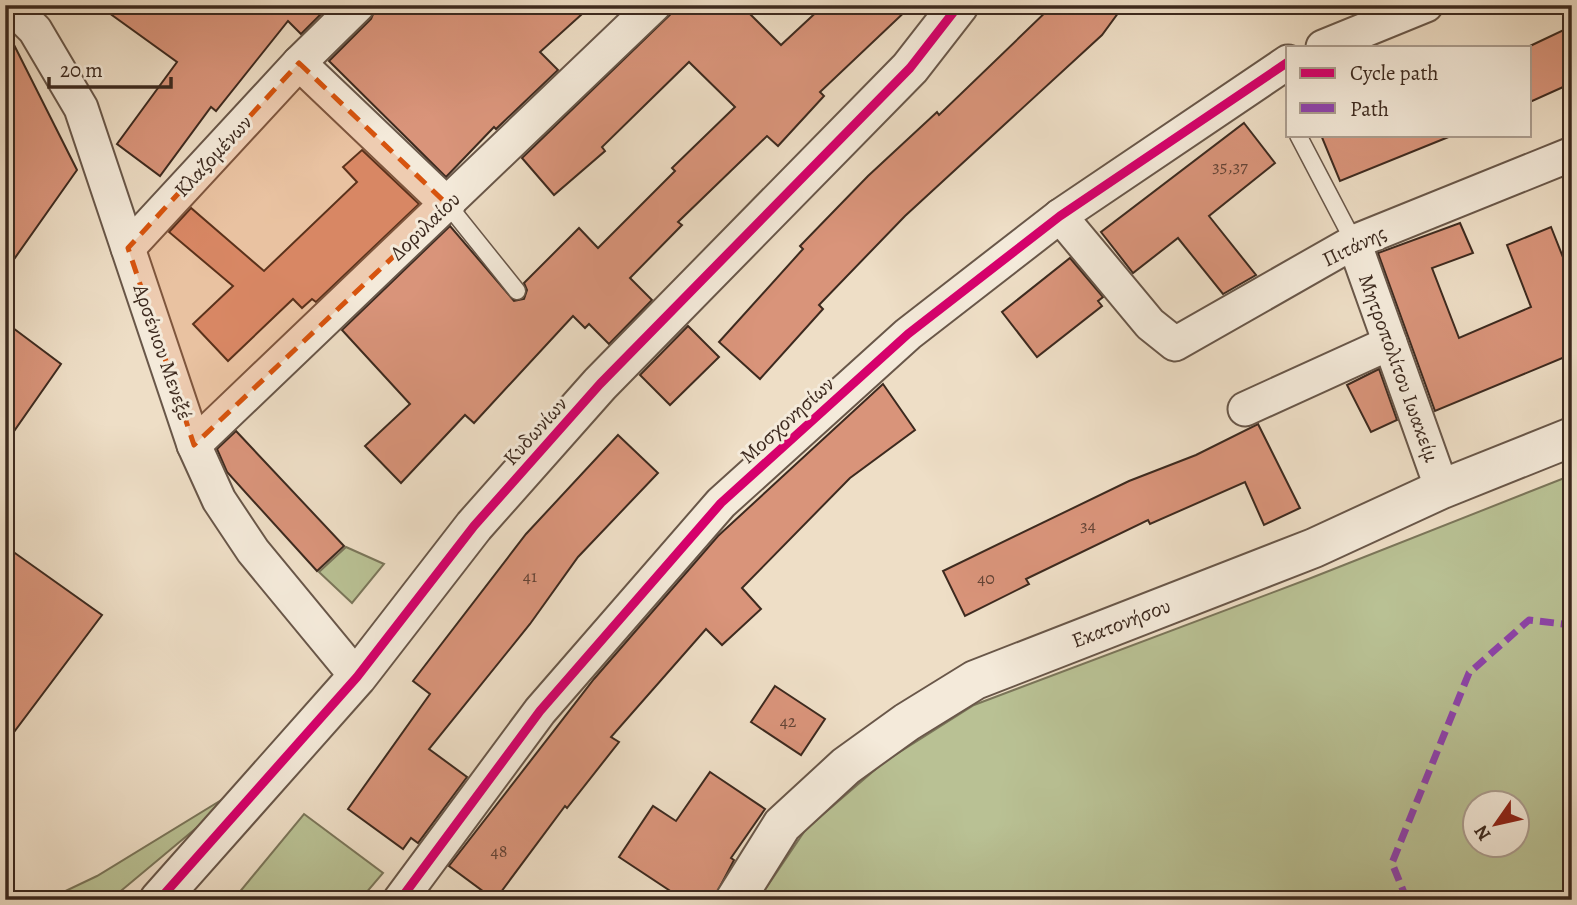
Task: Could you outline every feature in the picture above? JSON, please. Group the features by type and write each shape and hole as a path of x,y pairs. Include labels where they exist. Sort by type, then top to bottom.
{"street":[{"name":"Αρσένιου Μενεξέ","path":"10,5 35,30 81,108 194,445 219,500 253,551 357,677"},
{"name":"Κλαζομένων","path":"128,248 299,63 358,5"},
{"name":"Δορυλαίου","path":"194,445 448,205 654,5"},
{"name":"Κυδωνίων","path":"159,900 357,677 592,375 910,68 959,5"},
{"path":"1325,46 1426,5"},
{"path":"299,63 448,205"},
{"name":"Μοσχονησίων","path":"400,900 540,711 694,530 908,334 1060,216 1286,63"},
{"name":"Πιτάνης","path":"1060,216 1150,324 1175,344 1354,242 1572,154"},
{"name":"Μητροπολίτου Ιωακείμ","path":"1354,242 1443,488"},
{"path":"1245,409 1390,342"},
{"name":"Εκατονήσου","path":"735,900 782,825 809,799 846,766 907,722 975,680 1314,548 1443,488 1572,438"}],"lane":[{"name":"Μητροπολίτου Ιωακείμ","path":"1299,136 1354,242"},
{"path":"448,205 517,291"}],"highlighted area":[{"path":"299,63 448,205 194,445 128,248"}],"green space":[{"path":"1572,475 1572,900 758,900 806,829 884,762 974,705 1311,578"},
{"path":"346,547 384,564 352,603 319,572"},
{"path":"228,796 231,799 110,900 59,900 57,895 97,876"},
{"path":"304,814 383,873 360,900 233,900"}],"building":[{"path":"98,5 330,5 301,34 288,21 216,111 211,107 160,176 117,144 177,62"},
{"path":"377,5 592,5 540,52 558,70 496,129 494,127 446,177 329,61 371,19"},
{"path":"680,5 741,5 781,45 824,5 912,5 820,92 824,96 778,146 767,136 678,222 682,225 630,278 652,300 609,344 589,324 585,328 573,316 474,423 465,415 401,483 365,446 410,404 342,330 450,226 514,301 524,299 527,290 524,283 579,228 598,248 675,171 672,168 735,107 689,62 602,147 605,151 554,195 522,158"},
{"path":"1053,5 1124,5 1102,35 905,216 819,305 823,309 760,379 719,342 803,249 800,246 868,176 937,112 939,115"},
{"path":"1572,26 1572,83 1532,101 1530,46"},
{"path":"5,27 77,170 5,272"},
{"path":"1244,123 1275,163 1209,216 1256,275 1223,294 1178,238 1133,273 1101,232"},
{"path":"1321,136 1451,136 1340,181"},
{"path":"362,150 419,204 316,302 312,299 302,308 293,299 228,361 193,324 233,286 169,232 191,208 264,271 357,182 343,167"},
{"path":"1460,223 1473,253 1432,268 1459,338 1531,307 1507,245 1551,227 1572,280 1572,354 1435,411 1378,253"},
{"path":"1070,258 1103,297 1098,301 1102,306 1037,357 1002,312"},
{"path":"5,322 61,364 5,444"},
{"path":"688,326 719,357 670,405 640,375"},
{"path":"1379,369 1397,420 1371,432 1347,385"},
{"path":"883,384 915,430 850,478 742,588 761,609 722,645 706,629 611,737 619,742 567,808 565,806 495,900 449,866 594,679 718,536"},
{"path":"1258,424 1300,508 1264,525 1245,482 1150,524 1148,520 1026,579 1029,584 965,616 943,571 1129,481 1196,455"},
{"path":"236,431 344,546 317,571 227,472 217,449"},
{"path":"618,435 658,473 578,557 530,624 429,749 467,777 418,843 411,838 403,849 348,809 430,694 413,681 526,534"},
{"path":"5,546 102,615 5,744"},
{"path":"775,686 825,719 801,755 751,722"},
{"path":"710,772 765,809 731,858 734,860 713,900 684,900 619,857 653,806 676,821"}],"marked path":[{"path":"1407,900 1392,863 1469,673 1529,620 1572,625"}],"cycle path":[{"path":"159,900 357,677 474,526 600,384 910,68 959,5"},
{"path":"400,900 540,711 721,503 908,334 1060,216 1286,63"}]}
